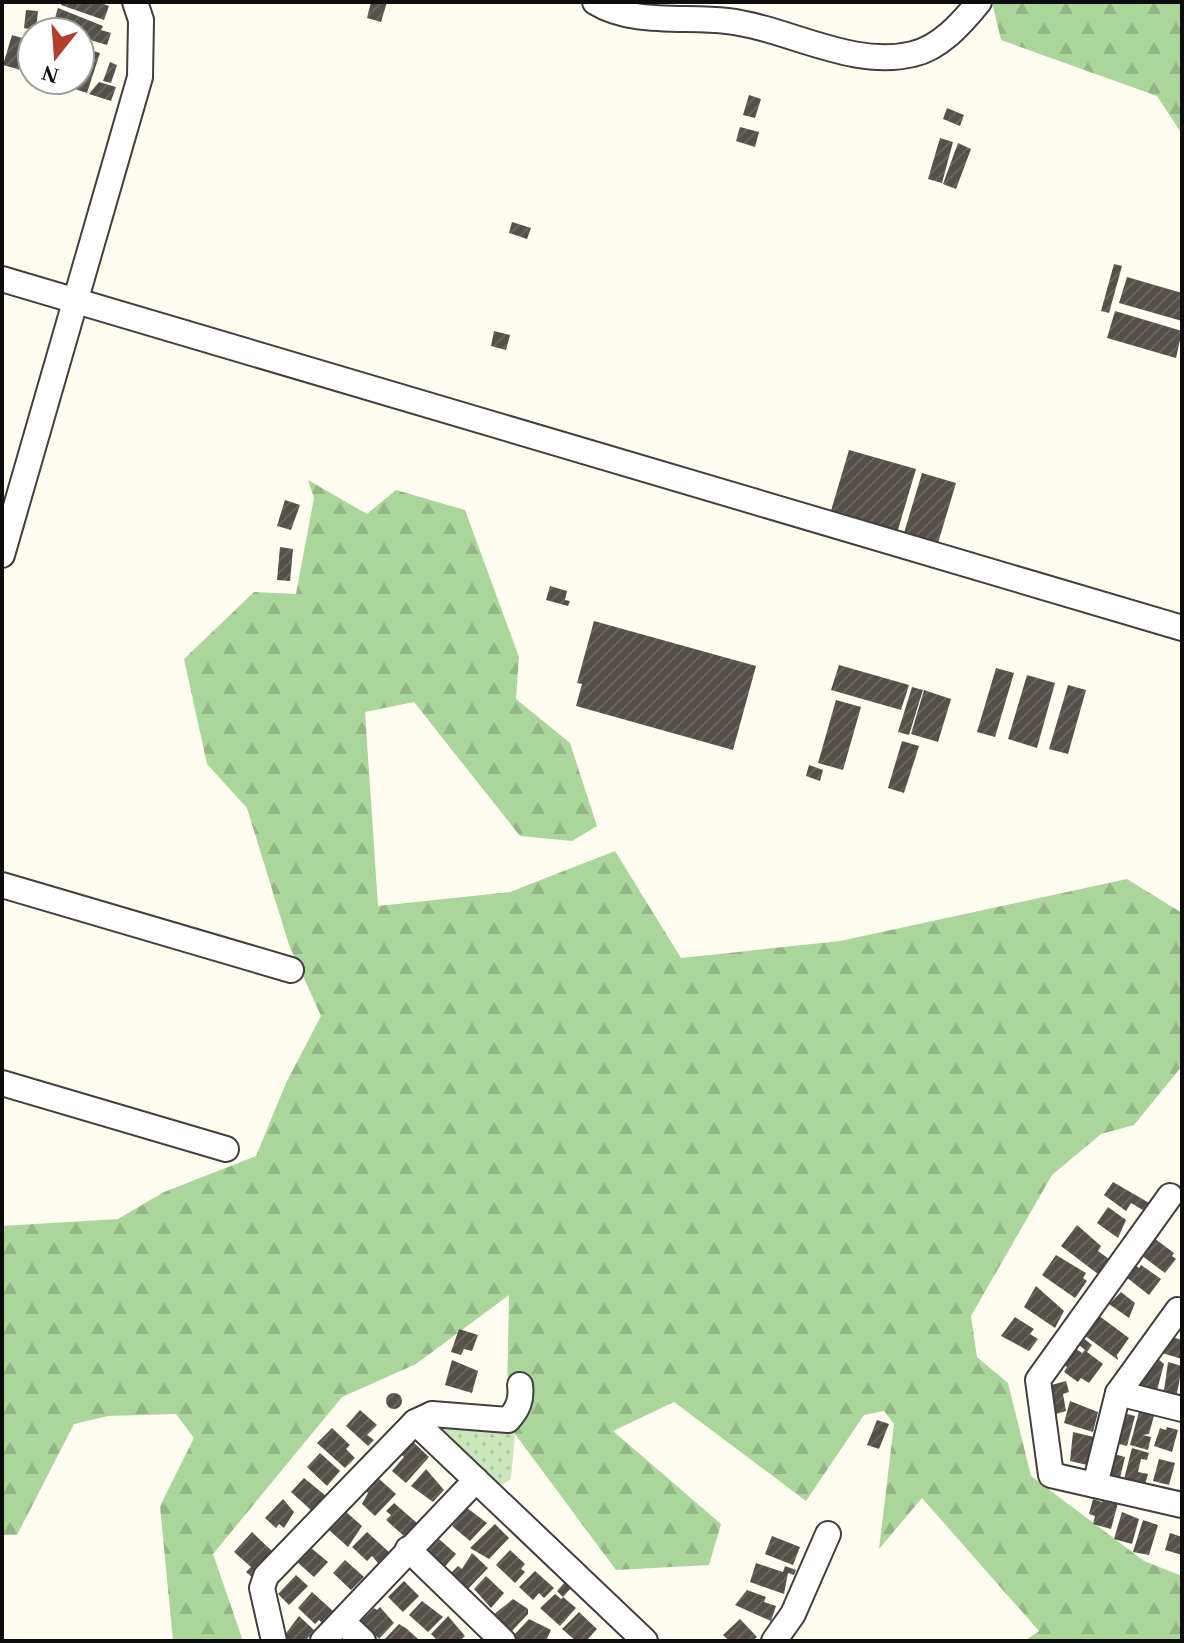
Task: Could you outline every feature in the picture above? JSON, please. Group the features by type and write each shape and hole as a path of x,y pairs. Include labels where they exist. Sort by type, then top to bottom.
{"street":[{"path":"2,555 140,77 141,20 135,2"},
{"path":"595,2 634,15 761,26 875,59 915,54 943,40 979,2"},
{"path":"2,279 1182,628"},
{"path":"2,885 291,970"},
{"path":"2,1083 226,1149"},
{"path":"1170,1196 1038,1380 1051,1475 1182,1505"},
{"path":"1095,1485 1118,1393 1178,1310 1182,1311"},
{"path":"274,1641 262,1588 266,1576 415,1422 432,1414 508,1420 517,1411 520,1385"},
{"path":"1118,1393 1182,1409"},
{"path":"415,1422 645,1641"},
{"path":"323,1641 476,1480"},
{"path":"774,1641 793,1614 828,1534"},
{"path":"408,1549 503,1641"},
{"path":"343,1622 363,1641"}],"green space":[{"path":"992,2 1182,2 1182,134 1157,96 1001,40"},
{"path":"308,480 367,514 396,490 465,510 519,657 516,699 570,743 597,826 572,841 520,836 414,702 365,712 378,906 510,892 615,851 681,958 840,941 1127,879 1182,913 1182,1066 1134,1125 1101,1134 1052,1175 971,1316 977,1357 1008,1383 1031,1476 1144,1561 1182,1576 1182,1641 1024,1641 1039,1631 922,1498 879,1549 894,1424 884,1411 864,1415 806,1501 674,1402 613,1431 721,1524 709,1565 616,1570 515,1434 507,1398 509,1295 416,1364 342,1397 213,1554 243,1641 173,1641 160,1506 194,1438 176,1414 108,1416 74,1424 17,1535 2,1535 2,1226 118,1219 164,1192 256,1156 286,1083 321,1016 289,945 247,808 207,764 184,659 254,592 296,594 314,498"},
{"path":"435,1422 504,1425 515,1434 511,1479 501,1485"}],"building":[{"path":"62,2 98,2 109,6 104,20 61,5"},
{"path":"371,2 387,2 381,22 367,18"},
{"path":"58,8 78,16 56,16"},
{"path":"26,10 38,11 37,16 25,16"},
{"path":"96,23 103,26 101,30 111,33 107,45 96,42"},
{"path":"12,35 16,36 16,69 3,65"},
{"path":"110,62 117,65 111,83 103,81"},
{"path":"99,82 116,87 111,101 95,96"},
{"path":"749,95 761,99 755,118 743,115"},
{"path":"947,108 964,115 960,126 943,119"},
{"path":"740,127 759,132 755,147 736,141"},
{"path":"940,138 953,142 942,183 928,179"},
{"path":"958,143 971,149 956,189 943,184"},
{"path":"512,222 531,228 527,239 509,233"},
{"path":"1114,264 1122,266 1109,313 1101,311"},
{"path":"1127,277 1182,293 1182,321 1119,303"},
{"path":"1115,311 1182,331 1176,358 1107,338"},
{"path":"494,331 510,335 506,350 491,346"},
{"path":"849,450 916,469 897,533 830,514"},
{"path":"922,473 956,483 938,543 904,533"},
{"path":"285,500 300,505 291,530 277,526"},
{"path":"280,547 293,549 290,581 277,580"},
{"path":"550,586 567,591 565,600 570,601 568,606 546,600"},
{"path":"594,621 756,666 733,750 576,706 582,684 577,683"},
{"path":"839,665 909,685 901,710 831,690"},
{"path":"996,668 1014,673 995,737 977,732"},
{"path":"1027,675 1055,683 1037,748 1008,739"},
{"path":"1068,685 1086,690 1068,754 1049,749"},
{"path":"912,687 923,690 909,735 898,732"},
{"path":"924,690 951,699 938,742 911,734"},
{"path":"836,700 861,707 843,770 818,763"},
{"path":"902,741 919,746 904,793 888,788"},
{"path":"809,765 823,770 820,781 806,776"},
{"path":"1113,1182 1151,1204 1146,1212 1131,1203 1126,1211 1104,1195"},
{"path":"1108,1207 1126,1220 1118,1238 1097,1223"},
{"path":"1077,1225 1101,1246 1098,1251 1109,1259 1098,1274 1061,1246"},
{"path":"1154,1238 1174,1253 1172,1256 1176,1259 1165,1273 1141,1255"},
{"path":"1056,1255 1086,1273 1083,1278 1087,1281 1075,1298 1042,1275"},
{"path":"1135,1265 1139,1268 1141,1265 1161,1279 1149,1295 1126,1277"},
{"path":"1036,1286 1064,1311 1055,1328 1024,1307"},
{"path":"1121,1292 1135,1303 1129,1318 1109,1304"},
{"path":"1098,1315 1129,1338 1117,1355 1118,1360 1084,1335"},
{"path":"1015,1317 1034,1329 1030,1334 1038,1339 1029,1351 1001,1336"},
{"path":"459,1329 478,1335 472,1351 464,1349 461,1355 451,1352"},
{"path":"1168,1336 1182,1340 1182,1359 1162,1353"},
{"path":"1082,1337 1092,1345 1087,1352 1103,1364 1089,1383 1081,1378 1078,1382 1064,1372 1067,1367 1063,1364 1075,1348 1082,1353 1085,1350 1078,1344"},
{"path":"1157,1358 1164,1364 1156,1394 1139,1389 1149,1360 1155,1362"},
{"path":"452,1360 478,1371 472,1393 445,1385"},
{"path":"1168,1362 1182,1366 1176,1399 1164,1391"},
{"path":"1066,1381 1069,1392 1063,1394 1066,1411 1056,1414 1048,1386"},
{"path":"394,1393 402,1401 394,1409 386,1401"},
{"path":"1070,1401 1098,1412 1093,1432 1064,1423"},
{"path":"1140,1408 1155,1412 1149,1434 1143,1435 1151,1437 1148,1450 1130,1445"},
{"path":"360,1410 377,1425 367,1435 374,1440 368,1446 346,1426"},
{"path":"1120,1412 1135,1416 1127,1446 1112,1442"},
{"path":"877,1420 889,1424 879,1449 867,1445"},
{"path":"1167,1427 1178,1430 1172,1452 1154,1446 1160,1428 1166,1430"},
{"path":"332,1428 350,1445 346,1449 355,1458 345,1468 317,1443"},
{"path":"1073,1432 1094,1437 1087,1465 1070,1461"},
{"path":"411,1440 429,1457 406,1483 392,1471 404,1457 399,1453"},
{"path":"1132,1448 1149,1453 1147,1460 1141,1459 1138,1472 1148,1474 1144,1488 1123,1483"},
{"path":"320,1453 340,1471 327,1486 307,1467"},
{"path":"1114,1454 1125,1457 1119,1482 1104,1473"},
{"path":"1159,1459 1175,1463 1169,1485 1153,1481"},
{"path":"426,1469 444,1490 433,1502 411,1486"},
{"path":"377,1477 396,1494 375,1516 362,1504 368,1493 364,1490"},
{"path":"304,1478 326,1496 312,1511 291,1492"},
{"path":"1103,1498 1118,1503 1111,1529 1093,1524 1095,1516 1089,1514 1093,1499 1102,1502"},
{"path":"283,1499 294,1512 284,1528 279,1524 276,1528 265,1518"},
{"path":"394,1503 417,1523 404,1536 386,1520 391,1515 386,1511"},
{"path":"467,1508 487,1523 470,1541 452,1526"},
{"path":"345,1511 362,1526 348,1547 329,1530"},
{"path":"1122,1512 1139,1519 1132,1544 1114,1539"},
{"path":"1143,1520 1158,1525 1149,1555 1133,1552"},
{"path":"495,1524 509,1538 489,1559 470,1548"},
{"path":"252,1532 274,1553 253,1578 246,1572 251,1567 234,1552"},
{"path":"367,1532 389,1552 378,1563 372,1556 367,1561 352,1547"},
{"path":"1170,1533 1182,1537 1182,1555 1165,1550"},
{"path":"772,1536 800,1547 793,1565 765,1554"},
{"path":"439,1539 456,1554 441,1571 427,1551"},
{"path":"310,1547 328,1562 314,1577 296,1561"},
{"path":"510,1550 525,1564 521,1569 525,1572 515,1583 496,1565"},
{"path":"472,1553 488,1568 466,1591 450,1574 458,1566 462,1569"},
{"path":"345,1560 364,1577 351,1590 333,1573"},
{"path":"756,1563 783,1572 785,1566 796,1570 794,1575 788,1573 784,1594 750,1582"},
{"path":"535,1571 554,1588 544,1598 539,1593 533,1600 519,1587"},
{"path":"296,1575 308,1586 289,1605 278,1594"},
{"path":"486,1576 504,1593 491,1608 474,1589"},
{"path":"404,1581 419,1596 403,1612 388,1597"},
{"path":"565,1582 571,1588 563,1597 557,1591"},
{"path":"747,1590 766,1597 764,1602 776,1606 771,1621 735,1605"},
{"path":"312,1592 333,1611 322,1623 319,1620 315,1624 298,1608"},
{"path":"555,1594 561,1599 563,1597 576,1608 560,1626 540,1608"},
{"path":"513,1599 528,1609 528,1614 509,1634 488,1619"},
{"path":"422,1601 443,1617 428,1632 409,1615"},
{"path":"380,1607 394,1623 379,1639 361,1621 374,1608 377,1610"},
{"path":"579,1612 597,1629 586,1641 576,1641 562,1629"},
{"path":"299,1616 315,1631 305,1641 290,1641 284,1636"},
{"path":"448,1616 465,1636 460,1641 438,1641 431,1634"},
{"path":"529,1619 551,1630 546,1641 518,1641 513,1636"},
{"path":"740,1619 757,1637 752,1641 729,1641 723,1635"},
{"path":"399,1624 407,1629 418,1639 383,1641"}]}
